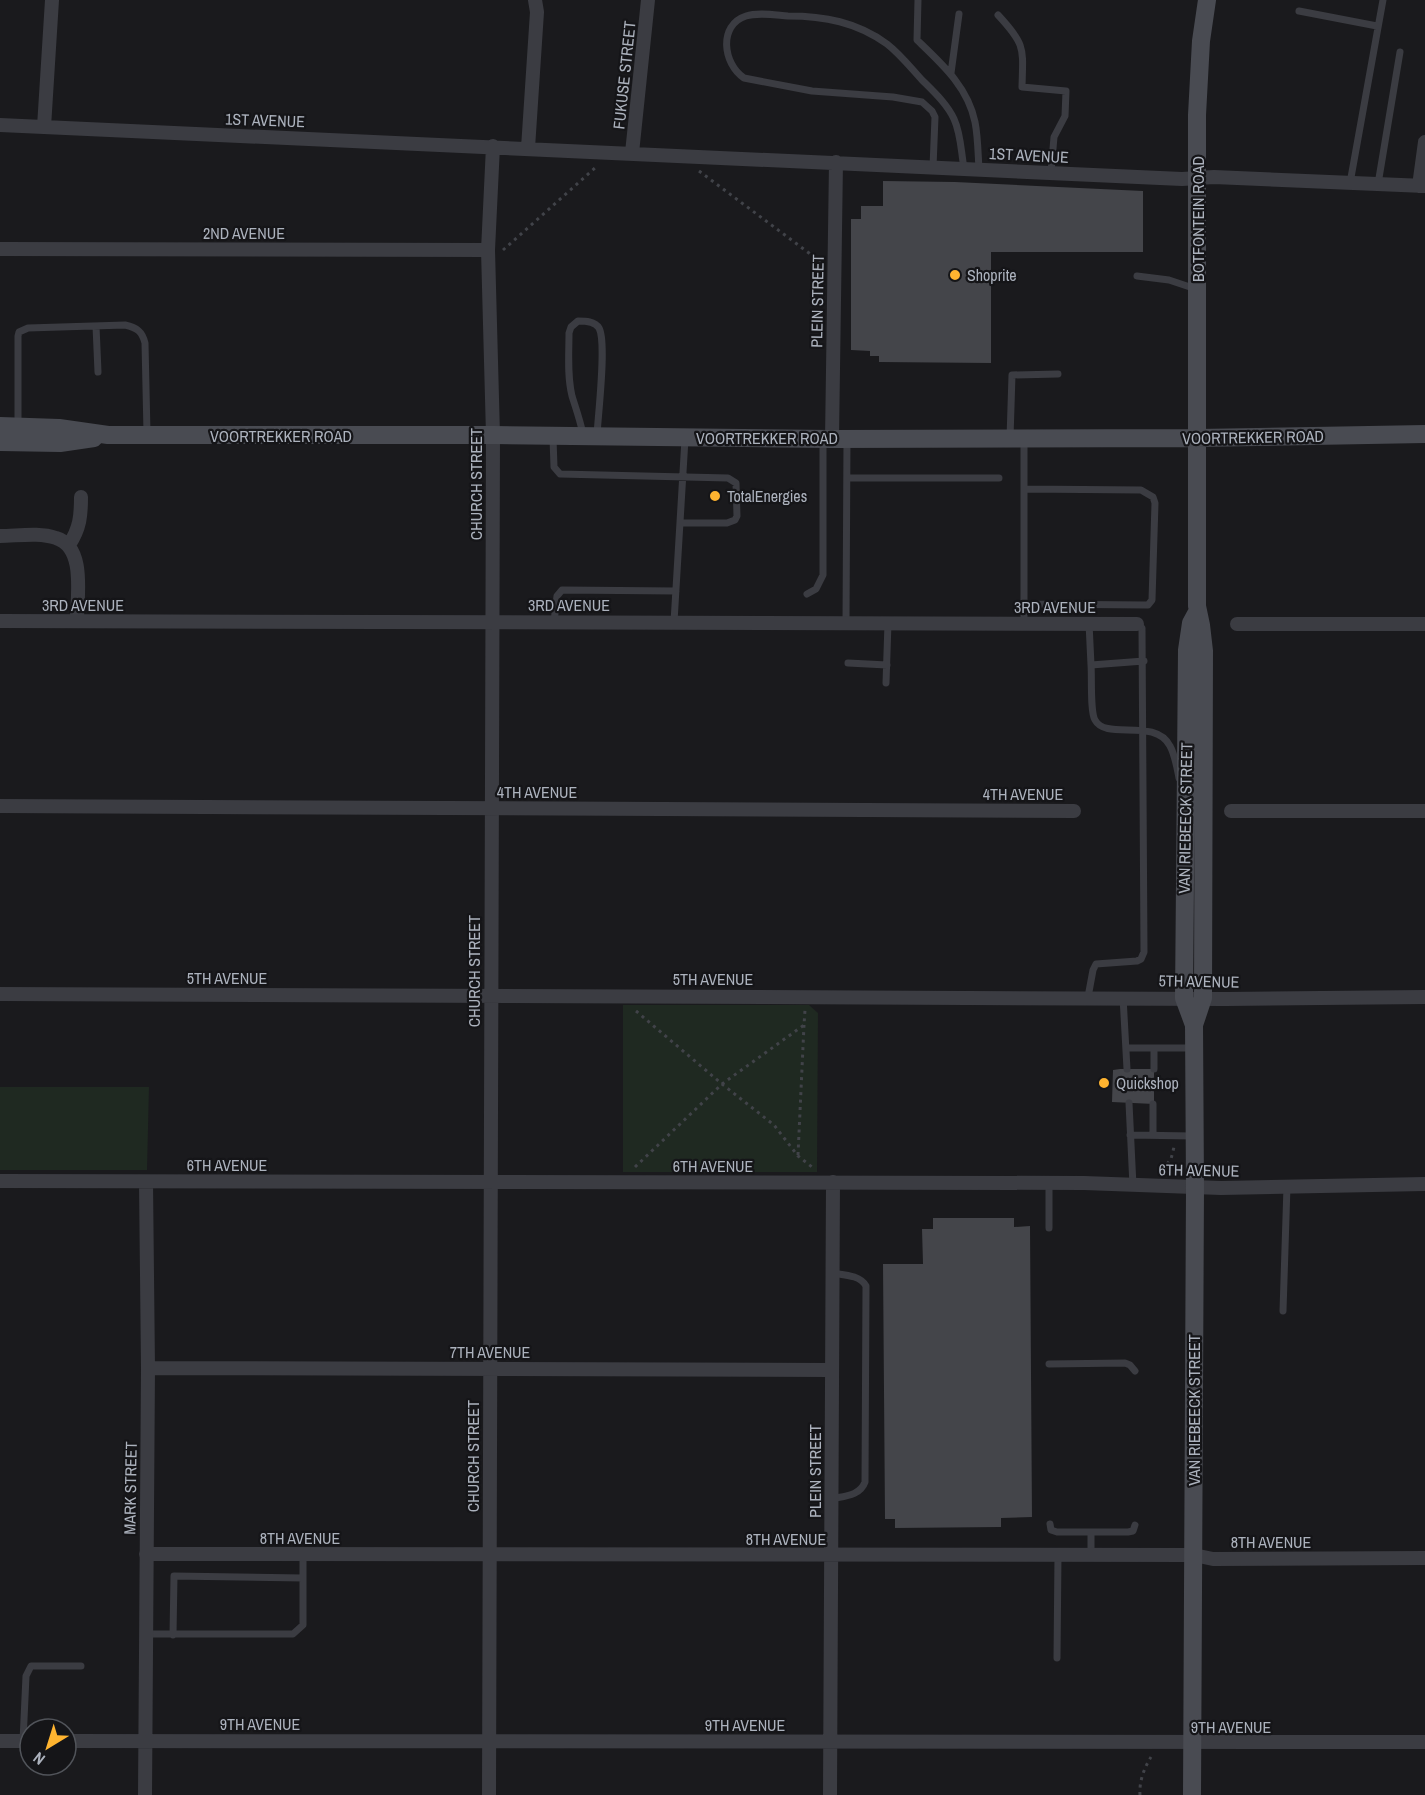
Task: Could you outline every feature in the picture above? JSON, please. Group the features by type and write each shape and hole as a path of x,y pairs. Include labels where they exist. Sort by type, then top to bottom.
{"main road":[{"name":"BOTFONTEIN ROAD","path":"1198,438 1198,105 1201,41 1207,0"},
{"name":"VOORTREKKER ROAD","path":"9,426 59,428 108,435 493,435 834,439 1198,438 1425,434"},
{"name":"VOORTREKKER ROAD","path":"0,442 60,443 108,435"},
{"name":"VAN RIEBEECK STREET","path":"1192,1795 1194,1025 1203,998 1204,651 1197,610 1198,438"},
{"name":"VAN RIEBEECK STREET","path":"1194,1025 1184,998 1185,799 1187,650 1191,623 1197,610"}],"street":[{"path":"45,127 52,0"},
{"path":"528,148 536,0"},
{"name":"FUKUSE STREET","path":"632,153 648,0"},
{"name":"1ST AVENUE","path":"0,125 1182,178 1422,186"},
{"path":"1422,186 1425,142"},
{"name":"CHURCH STREET","path":"489,1795 493,435 488,250 493,146"},
{"name":"PLEIN STREET","path":"834,439 836,162"},
{"name":"2ND AVENUE","path":"0,249 488,250"},
{"path":"69,545 79,529 81,497"},
{"path":"0,536 49,536 56,537 69,545 77,559 77,621"},
{"name":"3RD AVENUE","path":"0,621 1137,624"},
{"path":"1237,624 1425,624"},
{"name":"4TH AVENUE","path":"0,806 1074,811"},
{"path":"1231,811 1425,811"},
{"name":"5TH AVENUE","path":"0,994 1425,998"},
{"name":"6TH AVENUE","path":"0,1181 1049,1183 1195,1188 1425,1184"},
{"name":"MARK STREET","path":"145,1795 148,1368 146,1182"},
{"name":"PLEIN STREET","path":"830,1795 833,1182"},
{"name":"7TH AVENUE","path":"148,1368 832,1370"},
{"name":"8TH AVENUE","path":"146,1554 1194,1555 1213,1559 1425,1558"},
{"path":"0,1741 18,1741"},
{"name":"9TH AVENUE","path":"78,1741 1425,1742"}],"lane":[{"path":"918,0 917,40 951,73 967,99 975,122 979,169"},
{"path":"1350,183 1383,0"},
{"path":"1299,11 1377,26"},
{"path":"951,73 959,14"},
{"path":"933,167 935,117 927,105 893,97 812,91 744,78 736,73 730,62 727,48 728,32 734,22 748,15 831,18 862,29 888,45 949,109 958,129 964,168"},
{"path":"998,15 1014,32 1023,48 1022,87 1066,91 1065,116 1054,137 1051,172"},
{"path":"1378,184 1400,52"},
{"path":"1137,276 1169,280 1198,290"},
{"path":"578,321 596,325 600,328 602,339 600,396 590,437 573,397 569,372 569,333 571,327 578,321"},
{"path":"9,426 20,332 28,328 125,325 135,327 144,337 147,435"},
{"path":"96,326 98,372"},
{"path":"1024,623 1024,489 1012,375 1058,374"},
{"path":"553,436 554,467 560,474 728,478 732,480 737,487 736,516 731,522 680,523"},
{"path":"675,622 685,438"},
{"path":"834,439 847,478 846,623"},
{"path":"807,594 816,589 824,575 834,439"},
{"path":"847,478 999,478"},
{"path":"1024,489 1141,490 1153,497 1155,503 1152,600 1148,605 1024,604"},
{"path":"554,622 557,596 562,590 676,591"},
{"path":"886,682 888,623"},
{"path":"1089,623 1095,721 1105,728 1142,729 1162,736 1171,747 1185,799"},
{"path":"1088,997 1096,964 1137,961 1144,952 1142,729 1144,661 1142,628 1137,624"},
{"path":"1091,664 1144,661"},
{"path":"848,663 886,665"},
{"path":"1123,997 1127,1069"},
{"path":"1126,1048 1194,1048"},
{"path":"1154,1048 1154,1069"},
{"path":"1129,1103 1133,1186"},
{"path":"1153,1104 1153,1135"},
{"path":"1130,1135 1193,1136"},
{"path":"1049,1183 1049,1228"},
{"path":"1282,1311 1287,1186"},
{"path":"831,1499 856,1493 864,1487 865,1482 866,1297 864,1281 832,1273"},
{"path":"1049,1364 1125,1363 1135,1371"},
{"path":"1050,1524 1052,1530 1057,1532 1128,1532 1133,1531 1135,1525"},
{"path":"1091,1532 1091,1555"},
{"path":"146,1634 293,1634 303,1625 303,1555"},
{"path":"1057,1658 1058,1556"},
{"path":"173,1635 174,1576 303,1578"},
{"path":"26,1717 26,1676 31,1666 81,1666"}],"path":[{"path":"488,250 505,250 598,164 597,151"},
{"path":"694,156 692,166 834,272"},
{"path":"630,995 632,1007 774,1125 798,1156 833,1182"},
{"path":"798,1156 806,996"},
{"path":"619,1182 722,1084 804,1025"},
{"path":"1140,1795 1140,1786 1147,1763 1154,1754"}],"shaded area":[{"path":"623,1005 809,1005 818,1013 817,1172 623,1172"},
{"path":"0,1087 149,1087 147,1170 0,1170"}],"building":[{"path":"883,181 1143,191 1143,252 991,252 991,363 879,362 879,356 870,356 870,351 851,350 851,219 861,219 861,206 883,206"},
{"path":"1154,1069 1154,1104 1112,1102 1113,1070"},
{"path":"933,1218 1014,1218 1014,1227 1030,1226 1032,1517 1001,1518 1001,1527 895,1528 895,1519 885,1519 883,1264 923,1264 922,1229 933,1229"}],"place":[{"name":"Shoprite","path":"955,275"},
{"name":"TotalEnergies","path":"715,496"},
{"name":"Quickshop","path":"1104,1083"}]}
